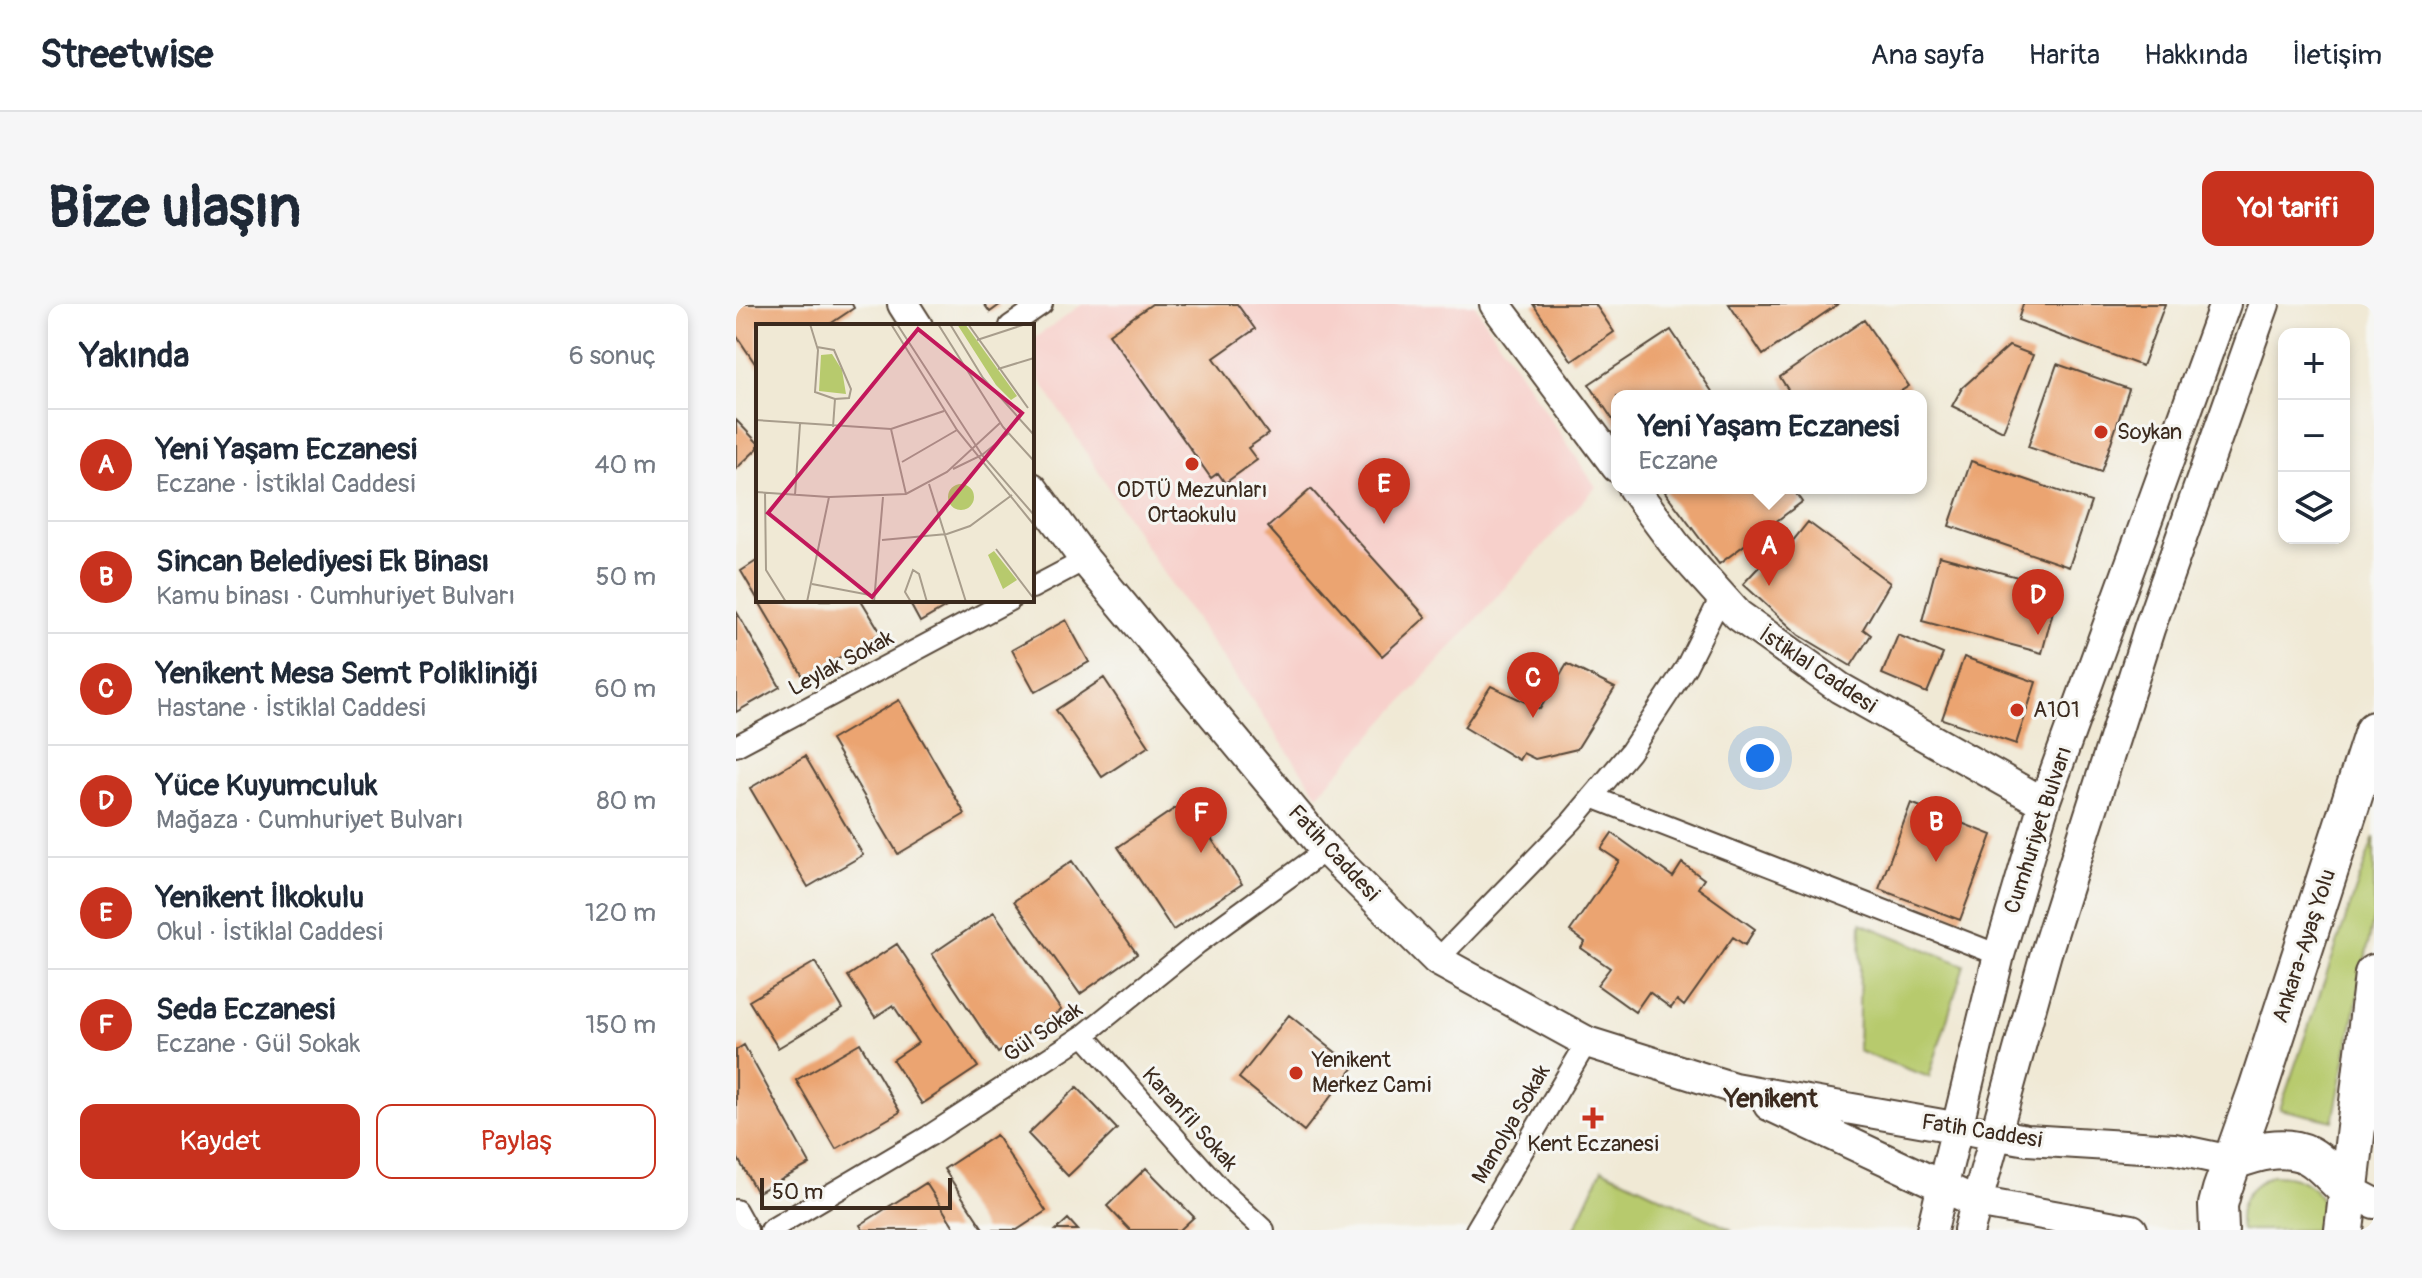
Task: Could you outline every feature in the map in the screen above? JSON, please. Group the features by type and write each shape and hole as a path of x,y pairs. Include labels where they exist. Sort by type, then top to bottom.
{"highway":[{"name":"Ankara-Ayaş Yolu","path":"2219,1230 2218,1205 2231,1161 2258,1089 2374,731"},
{"path":"2344,1230 2361,1196 2374,974"},
{"path":"2231,1161 2248,1154 2287,1149 2309,1155 2361,1196"}],"street":[{"path":"903,304 916,324"},
{"path":"1013,324 1042,304"},
{"path":"1495,304 1611,459"},
{"name":"Cumhuriyet Bulvarı","path":"1932,1230 1999,955 2044,803 2225,304"},
{"name":"Cumhuriyet Bulvarı","path":"1973,1216 2046,953 2144,644 2264,304"},
{"name":"Fatih Caddesi","path":"1034,491 1085,560 1326,850 1437,960 1587,1042 1734,1088 2027,1140 2174,1149 2231,1161"},
{"name":"İstiklal Caddesi","path":"1637,494 1676,546 1738,615 1840,688 2044,803"},
{"path":"1034,587 1085,560"},
{"path":"1437,960 1592,797 1630,752 1686,667 1721,597"},
{"name":"Leylak Sokak","path":"736,746 1006,602"},
{"path":"1592,797 1999,955"},
{"name":"Gül Sokak","path":"770,1230 929,1136 1084,1035 1198,943 1326,850"},
{"name":"Karanfil Sokak","path":"1084,1035 1223,1192 1264,1230"},
{"name":"Manolya Sokak","path":"1476,1230 1587,1042"},
{"name":"Fatih Caddesi","path":"1734,1088 1942,1188 1973,1216 2132,1230"},
{"path":"736,1210 747,1230"}],"shaded area":[{"path":"1082,304 1474,304 1596,487 1318,795 1155,561 1034,370 1034,339"}],"green space":[{"path":"2374,837 2374,915 2333,1121 2280,1109"},
{"path":"1861,923 1964,965 1929,1077 1858,1051"},
{"path":"1602,1169 1732,1230 1574,1230"},
{"path":"2272,1175 2295,1178 2313,1189 2324,1206 2324,1230 2241,1230 2240,1212 2246,1196 2256,1184"}],"building":[{"path":"743,304 852,304 854,308 830,324 756,324 756,365 736,335 736,309"},
{"path":"984,304 1001,304 990,312"},
{"path":"1152,304 1237,304 1255,329 1214,358 1268,434 1248,448 1257,460 1225,483 1218,473 1211,478 1109,334"},
{"path":"1533,304 1595,304 1614,332 1572,361"},
{"path":"1729,304 1838,304 1763,355"},
{"path":"2023,304 2165,304 2142,366 2018,320"},
{"path":"1864,320 1909,386 1903,390 1788,390 1780,377"},
{"path":"1671,330 1711,390 1611,390 1611,417 1589,384"},
{"path":"2009,346 2033,355 2003,431 1952,406 1962,388"},
{"path":"2057,364 2129,389 2101,472 2028,447"},
{"path":"736,420 756,441 756,450 736,469"},
{"path":"1971,461 2091,502 2069,567 1949,526"},
{"path":"1311,489 1426,617 1382,656 1268,527"},
{"path":"1666,494 1796,494 1802,502 1719,564"},
{"path":"1808,522 1890,583 1863,629 1871,635 1851,666 1799,635 1743,584 1769,556 1776,562"},
{"path":"1939,556 2059,588 2042,653 1922,621"},
{"path":"756,561 756,597 741,571"},
{"path":"759,602 862,602 881,633 804,678"},
{"path":"909,602 955,602 920,622"},
{"path":"736,611 780,687 736,712"},
{"path":"1066,620 1089,662 1035,692 1012,650"},
{"path":"1898,635 1943,654 1927,693 1882,674"},
{"path":"1964,657 2036,682 2016,744 1942,719"},
{"path":"1567,664 1615,688 1577,749 1535,759 1523,753 1519,760 1464,727 1491,686 1540,709"},
{"path":"1104,678 1149,746 1102,777 1056,710"},
{"path":"899,700 965,814 898,854 831,740"},
{"path":"805,756 863,855 808,887 750,788"},
{"path":"1186,801 1242,884 1173,930 1118,847"},
{"path":"1911,803 1992,835 1960,920 1879,889"},
{"path":"1612,833 1673,877 1682,863 1704,879 1698,888 1755,929 1745,945 1733,937 1684,1006 1677,1000 1671,1008 1649,992 1635,1012 1597,985 1610,968 1581,948 1585,942 1570,931 1619,861 1601,849"},
{"path":"1072,861 1137,954 1080,994 1014,901"},
{"path":"994,912 1061,1010 998,1053 932,954"},
{"path":"897,944 978,1067 922,1104 893,1060 918,1043 893,1005 875,1017 848,976"},
{"path":"815,962 843,1009 778,1048 749,1001"},
{"name":"Yenikent Merkez Cami","path":"1289,1015 1354,1067 1304,1131 1239,1078"},
{"path":"860,1043 900,1112 836,1149 796,1080"},
{"path":"744,1045 810,1164 757,1193 736,1155 736,1050"},
{"path":"1077,1087 1117,1129 1068,1176 1028,1134"},
{"path":"996,1135 1046,1211 1017,1230 984,1230 944,1169"},
{"path":"1146,1168 1194,1217 1180,1230 1130,1230 1107,1206"},
{"path":"926,1183 956,1230 863,1230 860,1225"},
{"path":"1068,1219 1078,1230 1056,1230"}],"place":[{"name":"Soykan","path":"2101,432"},
{"name":"ODTÜ Mezunları Ortaokulu","path":"1192,464"},
{"name":"Yenikent İlkokulu","path":"1384,524"},
{"name":"Yeni Yaşam Eczanesi","path":"1769,586"},
{"name":"Yüce Kuyumculuk","path":"2038,635"},
{"name":"A101","path":"2017,710"},
{"name":"Yenikent Mesa Semt Polikliniği","path":"1533,718"},
{"name":"Seda Eczanesi","path":"1201,853"},
{"name":"Sincan Belediyesi Ek Binası","path":"1936,862"},
{"name":"Yenikent Merkez Cami","path":"1296,1073"},
{"name":"Kent Eczanesi","path":"1593,1118"}],"district":[{"name":"Yenikent","path":"1771,1099"}]}
